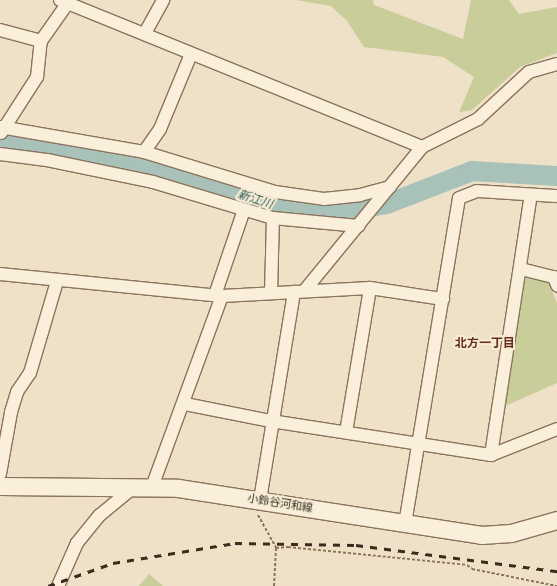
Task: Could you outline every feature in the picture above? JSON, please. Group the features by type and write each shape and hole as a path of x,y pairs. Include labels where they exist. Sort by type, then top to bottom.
{"main road":[{"name":"小鈴谷河和線","path":"0,486 152,487 256,499 481,535 511,533 557,520"}],"street":[{"path":"145,33 163,0"},
{"path":"390,187 360,195 310,197 275,192 144,152 1,131 37,76 40,42 63,2 145,33 191,54 422,147"},
{"path":"0,30 40,42"},
{"path":"144,152 160,129 191,54"},
{"path":"256,499 271,421 300,291 359,226 422,147 478,119 529,72 557,64"},
{"path":"0,154 153,182 273,218 359,226"},
{"path":"405,524 417,444 443,299 459,198 477,191 557,196"},
{"path":"490,454 521,269 531,195"},
{"path":"152,487 185,404 244,210"},
{"path":"271,293 273,218"},
{"path":"521,269 554,277 557,285"},
{"path":"0,274 57,281 219,295 370,288 443,299"},
{"path":"0,474 17,392 30,373 57,281"},
{"path":"346,432 370,288"},
{"path":"185,404 271,421 490,454 557,428"},
{"path":"58,586 77,543 100,515 135,486"}],"path":[{"path":"256,499 251,506 276,548 274,586"},
{"path":"276,548 360,552 468,565 472,569 557,586"}],"green space":[{"path":"296,0 373,0 374,5 463,39 471,0 509,0 519,14 557,7 557,53 520,67 472,110 459,112 474,77 443,57 364,47 347,21 331,6"},
{"path":"524,276 548,281 557,303 557,383 505,406"},
{"path":"149,574 163,586 139,586"}],"waterway":[{"name":"新江川","path":"0,143 137,165 277,208 362,208 387,204 472,171 557,176"}],"railway":[{"path":"48,586 113,563 235,543 356,545 557,571"}],"district":[{"name":"北方一丁目","path":"485,344"}]}
